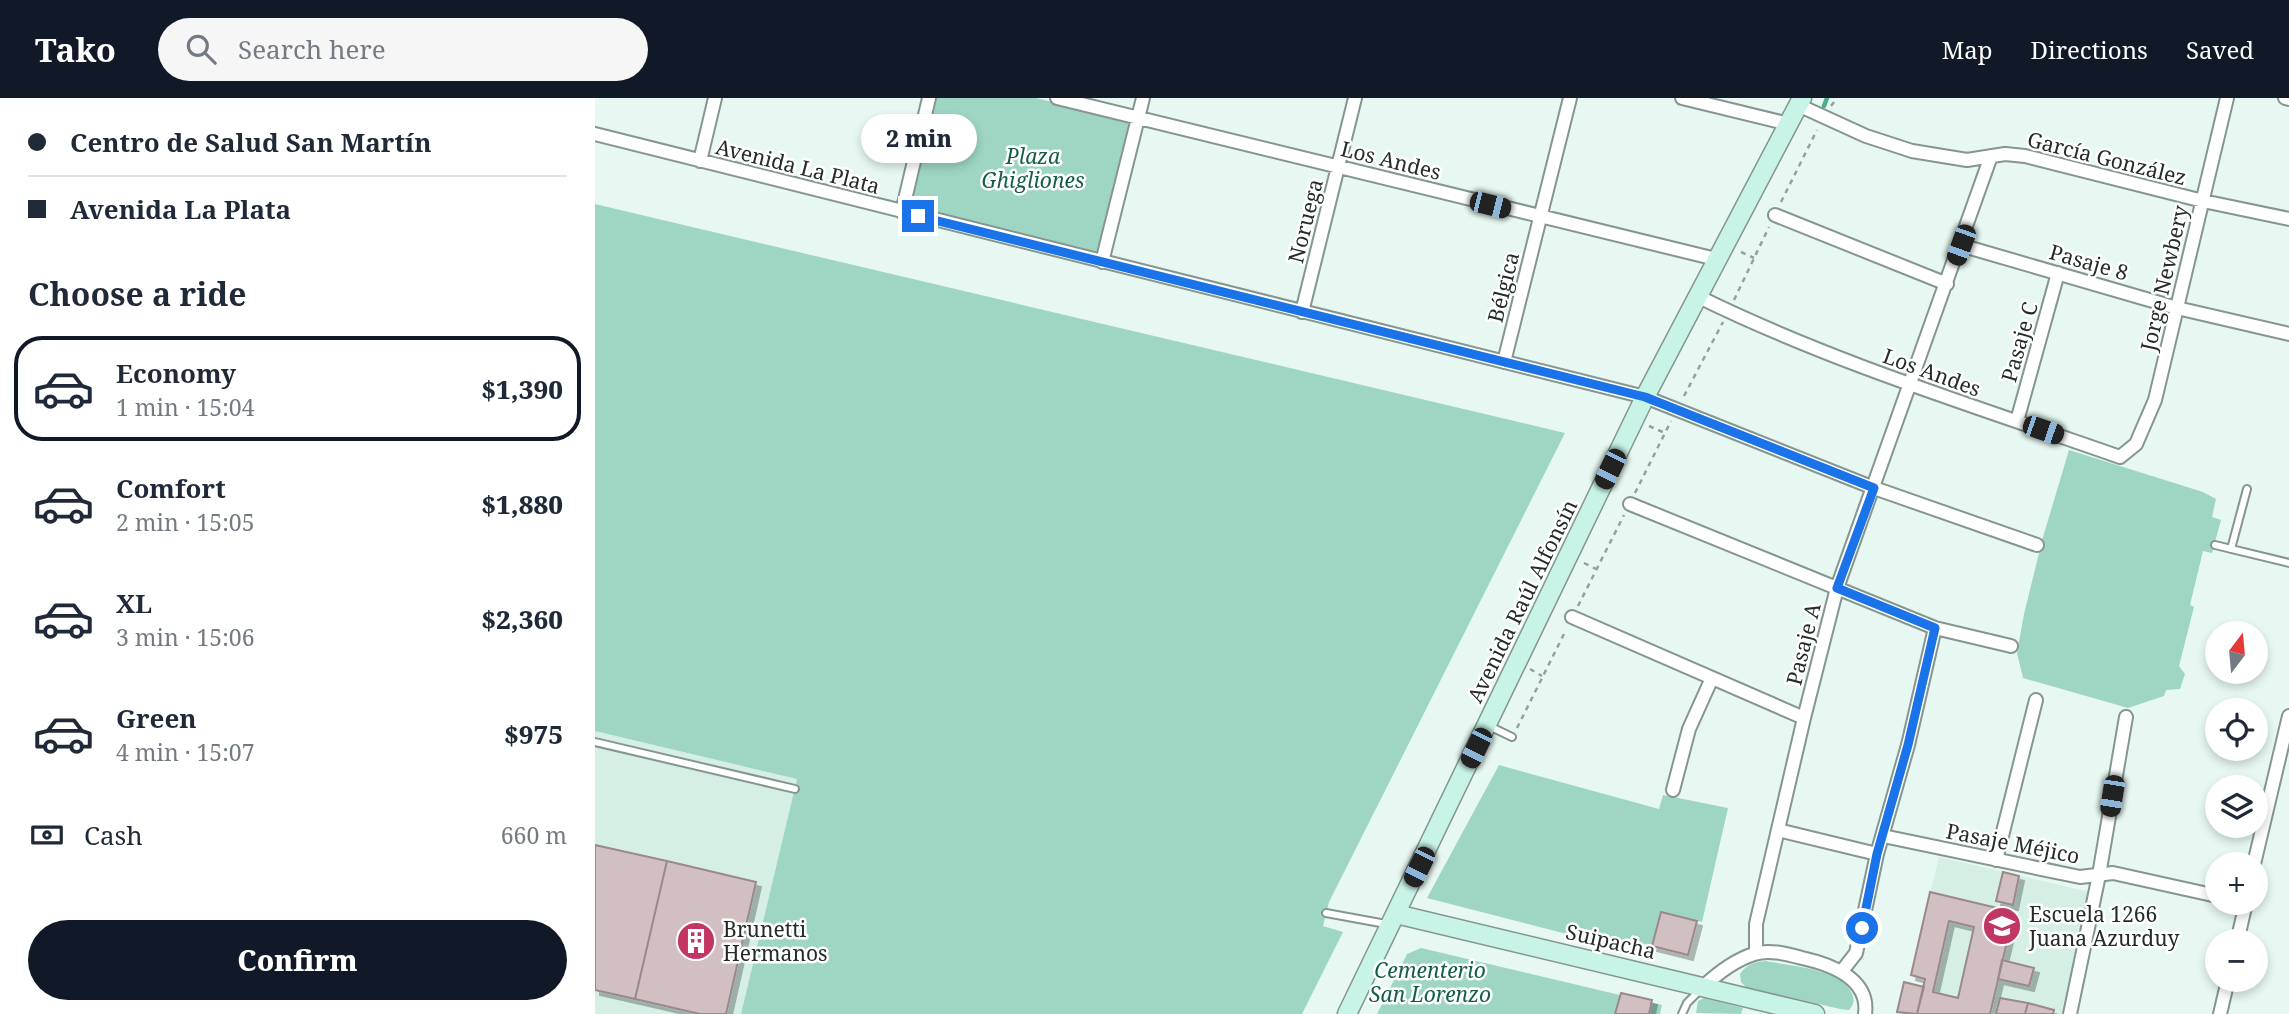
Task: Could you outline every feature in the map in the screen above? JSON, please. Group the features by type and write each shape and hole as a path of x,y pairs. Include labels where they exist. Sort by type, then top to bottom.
{"main road":[{"name":"Avenida Raúl Alfonsín","path":"1347,1014 1645,397 1800,102"},
{"name":"Suipacha","path":"1393,920 1704,986 1815,1014"}],"street":[{"path":"700,161 715,98"},
{"path":"902,212 929,98"},
{"name":"Los Andes","path":"1057,98 1716,260"},
{"path":"1102,262 1143,98"},
{"name":"Noruega","path":"1302,312 1355,98"},
{"name":"Bélgica","path":"1504,362 1570,98"},
{"path":"1682,98 1789,124"},
{"name":"Jorge Newbery","path":"2120,457 2136,444 2155,400 2227,98"},
{"name":"García González","path":"1800,102 1866,136 1912,151 1967,160 2005,154 2025,156 2203,201 2289,219"},
{"name":"Avenida La Plata","path":"595,134 1645,397 1874,488 2037,545"},
{"name":"Pasaje A","path":"1756,953 1756,924 1837,588 1991,156"},
{"path":"1775,215 1947,284"},
{"name":"Pasaje 8","path":"1961,245 2177,308 2289,334"},
{"name":"Pasaje C","path":"2017,421 2058,273"},
{"name":"Los Andes","path":"1697,296 1728,312 1910,386 2120,457"},
{"path":"1630,503 1935,628 2011,646"},
{"path":"1572,617 1804,718"},
{"path":"1842,971 1856,953 1877,854 1908,745 1935,628"},
{"path":"1673,790 1689,729 1711,678"},
{"path":"1996,860 2036,699"},
{"path":"2258,852 2289,716"},
{"path":"2070,1014 2099,875 2126,717"},
{"path":"1778,830 1877,854"},
{"name":"Pasaje Méjico","path":"1883,836 2080,877 2113,873 2205,893"},
{"path":"1704,986 1717,974 1756,953 1781,952 1827,964 1842,971 1853,980 1861,994 1866,1007 1865,1014"},
{"path":"2220,1014 2225,992"}],"lane":[{"path":"2231,549 2247,489"},
{"path":"2215,545 2289,563"},
{"path":"1487,725 1512,737"},
{"path":"595,742 795,789"},
{"path":"1326,913 1393,920"},
{"path":"1682,1014 1687,1003 1704,986"}],"shaded area":[{"path":"595,731 797,779 741,1014 595,1014"},
{"name":"Escuela 1266 Juana Azurduy","path":"1939,857 2090,892 2061,1014 1917,1014 1925,979 1911,975"}],"green space":[{"name":"Plaza Ghigliones","path":"936,98 1036,98 1130,122 1099,250 1093,253 915,210 910,204"},
{"path":"595,204 1565,433 1329,902 1323,926 1343,932 1302,1014 741,1014 797,779 595,731"},
{"path":"2069,450 2203,492 2216,499 2212,517 2221,520 2212,553 2203,551 2190,605 2194,607 2179,666 2185,674 2180,689 2166,690 2164,696 2128,708 2023,678 2017,653 2043,537"},
{"path":"1499,765 1659,809 1663,795 1728,808 1702,922 1661,912 1652,946 1627,940 1625,949 1427,898"},
{"name":"Cementerio San Lorenzo","path":"1421,948 1662,1005 1660,1014 1377,1014 1407,954"},
{"path":"1766,961 1812,969 1835,977 1850,990 1852,1005 1849,1010 1840,1009 1746,987 1741,982 1740,974 1751,964"},
{"path":"1704,998 1743,1008 1741,1014 1696,1013 1698,1001"}],"building":[{"path":"595,845 667,861 635,999 595,990"},
{"name":"Brunetti Hermanos","path":"667,861 756,882 726,1014 700,1014 635,999"},
{"path":"2003,872 2019,876 2013,905 1996,901"},
{"path":"1930,892 2014,912 1990,1014 1917,1014 1925,979 1911,975","holes":["1949,921 1974,927 1958,998 1933,992"]},
{"path":"1661,912 1697,921 1688,955 1652,946"},
{"path":"2002,960 2034,968 2029,986 1998,979"},
{"path":"1904,982 1924,987 1917,1014 1897,1012"},
{"path":"1621,993 1652,1000 1649,1014 1615,1014"},
{"path":"2000,998 2028,1003 2025,1014 1996,1014"},
{"path":"2028,1003 2054,1010 2053,1014 2025,1014"}],"waterway":[{"path":"1824,106 1827,98"}],"place":[{"name":"Escuela 1266 Juana Azurduy","path":"2002,926"},
{"name":"Brunetti Hermanos","path":"696,941"}],"route":[{"path":"918,216 1645,397 1874,488 1837,588 1935,628 1908,745 1877,854 1862,928"}]}
